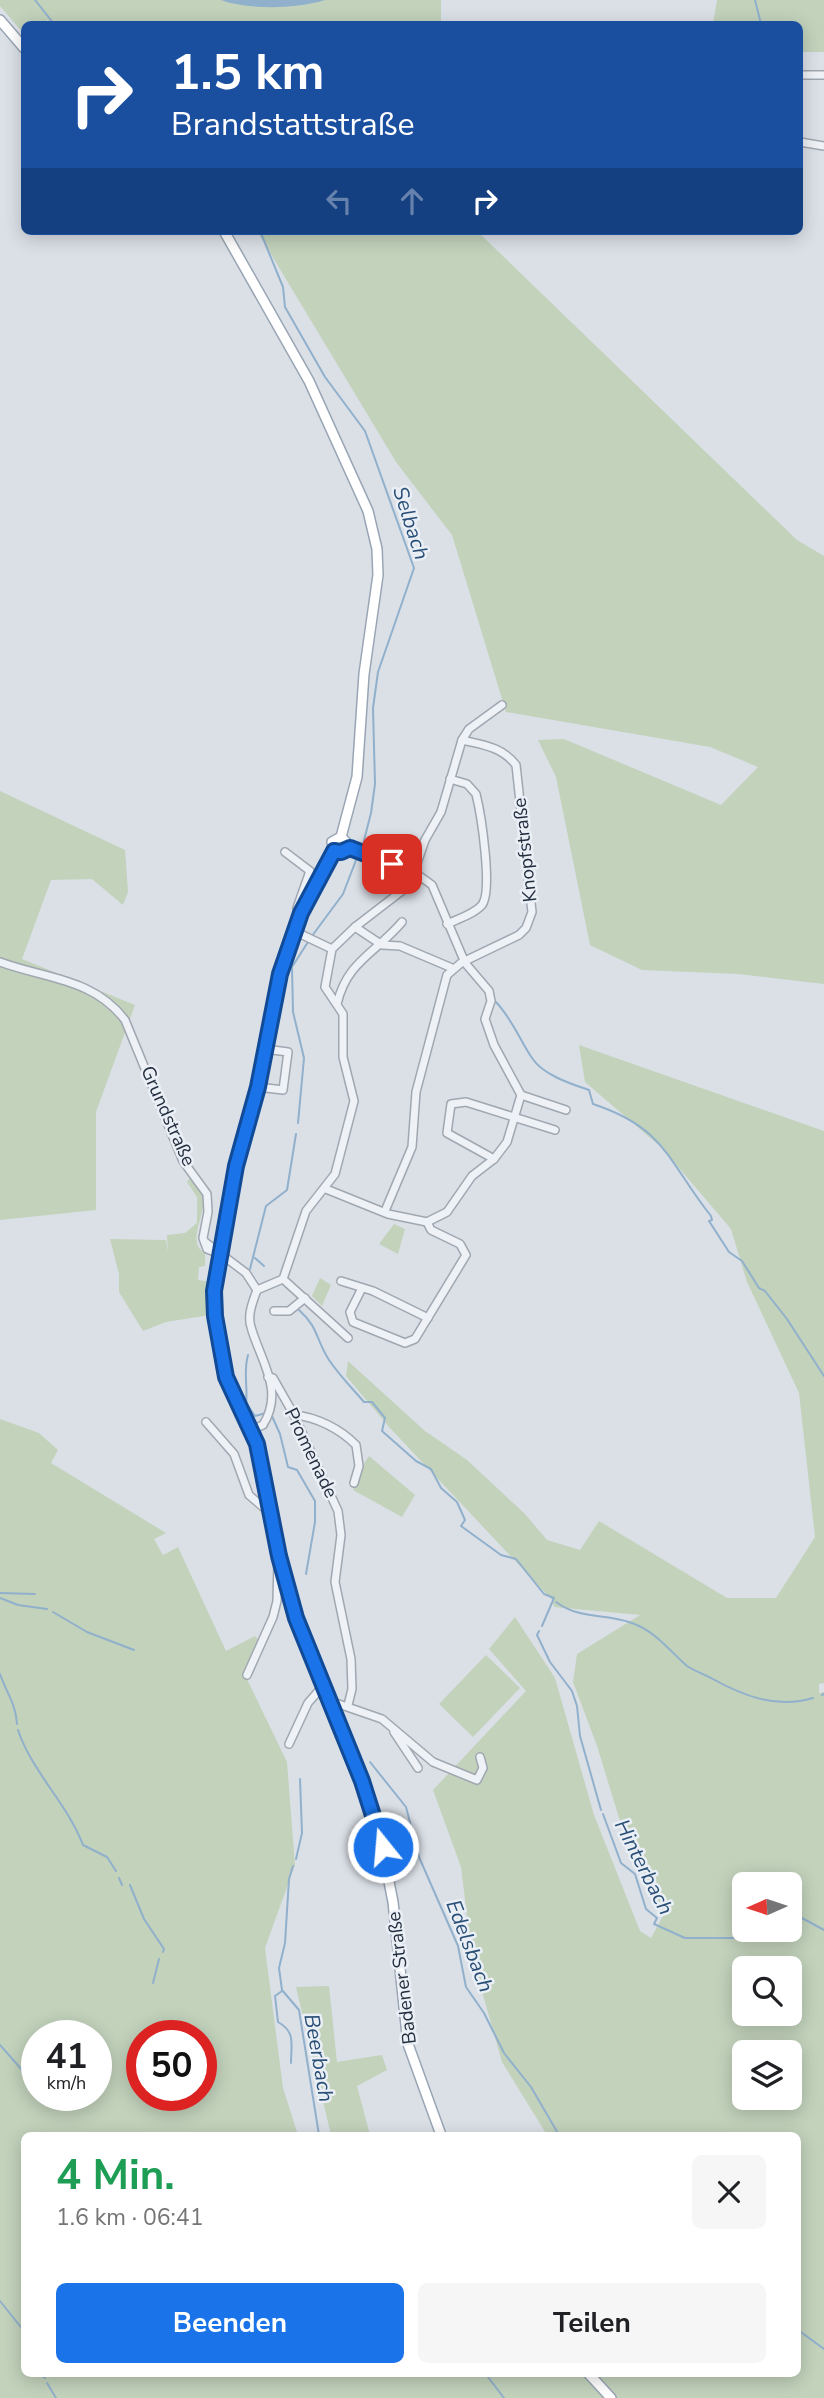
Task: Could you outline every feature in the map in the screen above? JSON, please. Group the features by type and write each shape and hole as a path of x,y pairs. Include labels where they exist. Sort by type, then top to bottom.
{"main road":[{"path":"0,20 21,44"},
{"path":"226,235 309,381 368,510 377,549 378,575 364,674 357,777 341,837 332,842 334,851 341,852 346,848 345,840 341,837"},
{"name":"Badener Straße","path":"334,851 301,913 280,974 258,1087 236,1166 214,1291 222,1360 232,1393 251,1430 279,1556 296,1618 379,1831 393,1902 408,2044 440,2132"},
{"path":"592,2377 611,2398"}],"street":[{"path":"803,75 824,75"},
{"path":"803,142 824,146"},
{"path":"251,1430 263,1425 270,1415 273,1403 263,1353 250,1326 250,1312 257,1290 283,1279 306,1211 326,1189 335,1174 354,1101 343,1057 343,1014 324,987 332,949 355,927 403,890 414,872 425,840 441,812 462,740 469,729 502,705"},
{"name":"Knopfstraße","path":"452,968 519,935 526,929 532,912 516,765 507,754 497,748 462,740"},
{"path":"447,923 477,909 482,904 487,889 476,794 467,784 450,779"},
{"path":"326,1189 396,1216 427,1222 447,1212 472,1176 494,1159 507,1142 521,1096 494,1045 485,1019 491,1001 489,991 471,974 464,961 432,885 414,872 346,848"},
{"path":"285,852 310,871 297,908 301,913"},
{"path":"337,1004 349,971 362,957 382,945 402,922"},
{"path":"355,927 382,945 400,946 452,968 447,975 416,1092 412,1147 385,1211"},
{"path":"294,931 332,949"},
{"name":"Grundstraße","path":"0,962 85,986 108,1001 131,1030 183,1161 207,1194 205,1242 209,1250 220,1254 246,1273 257,1290"},
{"path":"258,1087 283,1090 288,1052 265,1049"},
{"path":"521,1096 566,1110"},
{"path":"494,1159 447,1133 451,1104 456,1101 516,1116 555,1130"},
{"path":"362,1289 350,1312 353,1322 408,1343 415,1339 466,1255 460,1244 431,1230 427,1222"},
{"path":"283,1279 348,1338"},
{"path":"341,1281 428,1318"},
{"path":"274,1311 289,1311 304,1298"},
{"name":"Promenade","path":"268,1377 273,1378 294,1415 334,1500 341,1535 335,1582 351,1660 352,1689 348,1705"},
{"path":"294,1415 306,1416 332,1427 356,1445 359,1466 354,1483"},
{"path":"206,1422 234,1454 249,1495 270,1513"},
{"path":"247,1675 275,1609 279,1556"},
{"path":"289,1744 307,1703 322,1687"},
{"path":"327,1700 348,1705 388,1723 433,1762 477,1780 483,1768 480,1758"},
{"path":"388,1723 418,1768"}],"green space":[{"path":"0,0 441,0 441,21 47,20 21,21 21,30 0,6"},
{"path":"717,0 824,0 824,52 803,52 803,21 714,21"},
{"path":"259,235 481,235 797,540 824,556 824,984 738,974 642,970 590,945 556,777 538,740 564,739 721,805 758,767 710,747 506,712 452,535 396,462"},
{"path":"0,791 125,850 128,892 123,905 92,879 51,880 22,959 135,1005 96,1112 96,1210 0,1220"},
{"path":"579,1045 824,1131 824,1683 819,1684 819,1693 824,1692 824,2398 616,2398 597,2377 801,2377 801,2132 545,2132 502,2062 472,1956 461,1867 433,1790 526,1691 489,1649 515,1617 555,1678 594,1815 640,1931 651,1938 664,1914 624,1834 597,1746 573,1682 577,1654 640,1615 554,1607 552,1600 390,1428 346,1376 348,1361 425,1431 467,1460 525,1514 547,1540 580,1550 599,1521 727,1598 776,1598 815,1537 799,1393 747,1282 731,1229 662,1148 585,1082"},
{"path":"191,1177 203,1196 197,1242 205,1253 205,1266 199,1267 198,1280 212,1282 210,1315 166,1322 143,1331 119,1292 119,1274 110,1239 166,1240 168,1252 167,1235 185,1233 197,1223 197,1197 187,1182"},
{"path":"394,1224 405,1229 398,1254 379,1244"},
{"path":"320,1278 331,1285 322,1306 312,1296"},
{"path":"0,1419 39,1433 58,1450 51,1463 166,1533 154,1539 163,1555 178,1547 226,1651 255,1636 259,1641 244,1673 287,1762 295,1865 265,1948 283,2088 297,2132 21,2132 21,2377 586,2377 605,2398 0,2398"},
{"path":"369,1456 415,1495 402,1517 353,1490 357,1474"},
{"path":"486,1655 520,1688 473,1737 439,1704"},
{"path":"329,1986 337,2062 382,2055 387,2070 357,2086 369,2132 330,2132 296,1987"}],"water":[{"path":"221,0 325,0 273,7"}],"waterway":[{"name":"Selbach","path":"35,0 52,21"},
{"path":"755,0 760,21"},
{"name":"Selbach","path":"262,235 283,287 285,307 325,377 365,431 414,568 378,672 373,708 375,784 362,848"},
{"name":"Selbach","path":"312,936 343,894 358,855"},
{"name":"Selbach","path":"298,1123 304,1058 293,1012 292,967 308,942"},
{"path":"496,1002 537,1064 558,1078 589,1090 593,1104 636,1124 663,1149 711,1216 712,1220 709,1221 729,1252 742,1261 759,1288 765,1291 787,1319 824,1376"},
{"name":"Selbach","path":"250,1269 266,1206 287,1190 296,1134"},
{"name":"Hinterbach","path":"255,1258 264,1266"},
{"name":"Hinterbach","path":"299,1310 314,1328 337,1371 364,1402 372,1402 385,1418 382,1431 416,1461 431,1469 441,1488 457,1502 465,1520 461,1526 501,1555 516,1559 544,1594 554,1598 542,1626"},
{"name":"Selbach","path":"248,1355 246,1403 255,1416 266,1413"},
{"name":"Selbach","path":"271,1414 280,1434 288,1467 297,1470 315,1501 315,1522 306,1574"},
{"path":"0,1593 35,1594"},
{"path":"0,1598 18,1605 47,1609"},
{"path":"556,1602 584,1614 622,1620 640,1627 655,1636 690,1668 748,1695 786,1702 813,1698"},
{"path":"53,1612 87,1632 134,1650"},
{"name":"Hinterbach","path":"539,1631 537,1635 550,1662 572,1691 577,1706 580,1736 601,1810"},
{"path":"0,1674 13,1704 17,1724"},
{"path":"18,1730 32,1760 68,1815 83,1845 107,1857 116,1871"},
{"name":"Edelsbach","path":"370,1762 406,1807 419,1857 458,1946 466,1987 484,2013 504,2053 531,2087 557,2132"},
{"name":"Beerbach","path":"296,1859 302,1833 300,1779"},
{"name":"Hinterbach","path":"603,1814 621,1863 635,1874 646,1909 657,1918 654,1924 685,1938 732,1938"},
{"name":"Beerbach","path":"293,1866 289,1879 285,1943 279,1968 282,1990 299,2010 319,2132"},
{"path":"119,1878 122,1885"},
{"path":"130,1885 144,1919 164,1949 163,1952"},
{"name":"Hinterbach","path":"802,1918 824,1930"},
{"path":"153,1983 159,1959"},
{"path":"282,1991 275,1996 278,2022 290,2034 291,2063"},
{"path":"0,2045 21,2069"},
{"path":"0,2301 21,2327"},
{"name":"Edelsbach","path":"801,2332 824,2349"},
{"name":"Beerbach","path":"488,2377 504,2398"},
{"path":"47,2383 56,2398"}],"route":[{"path":"383,1847 362,1781 345,1746 296,1618 279,1556 257,1444 226,1377 215,1316 214,1291 236,1166 258,1087 276,990 301,913 334,851 341,852 350,848 392,864"}]}
